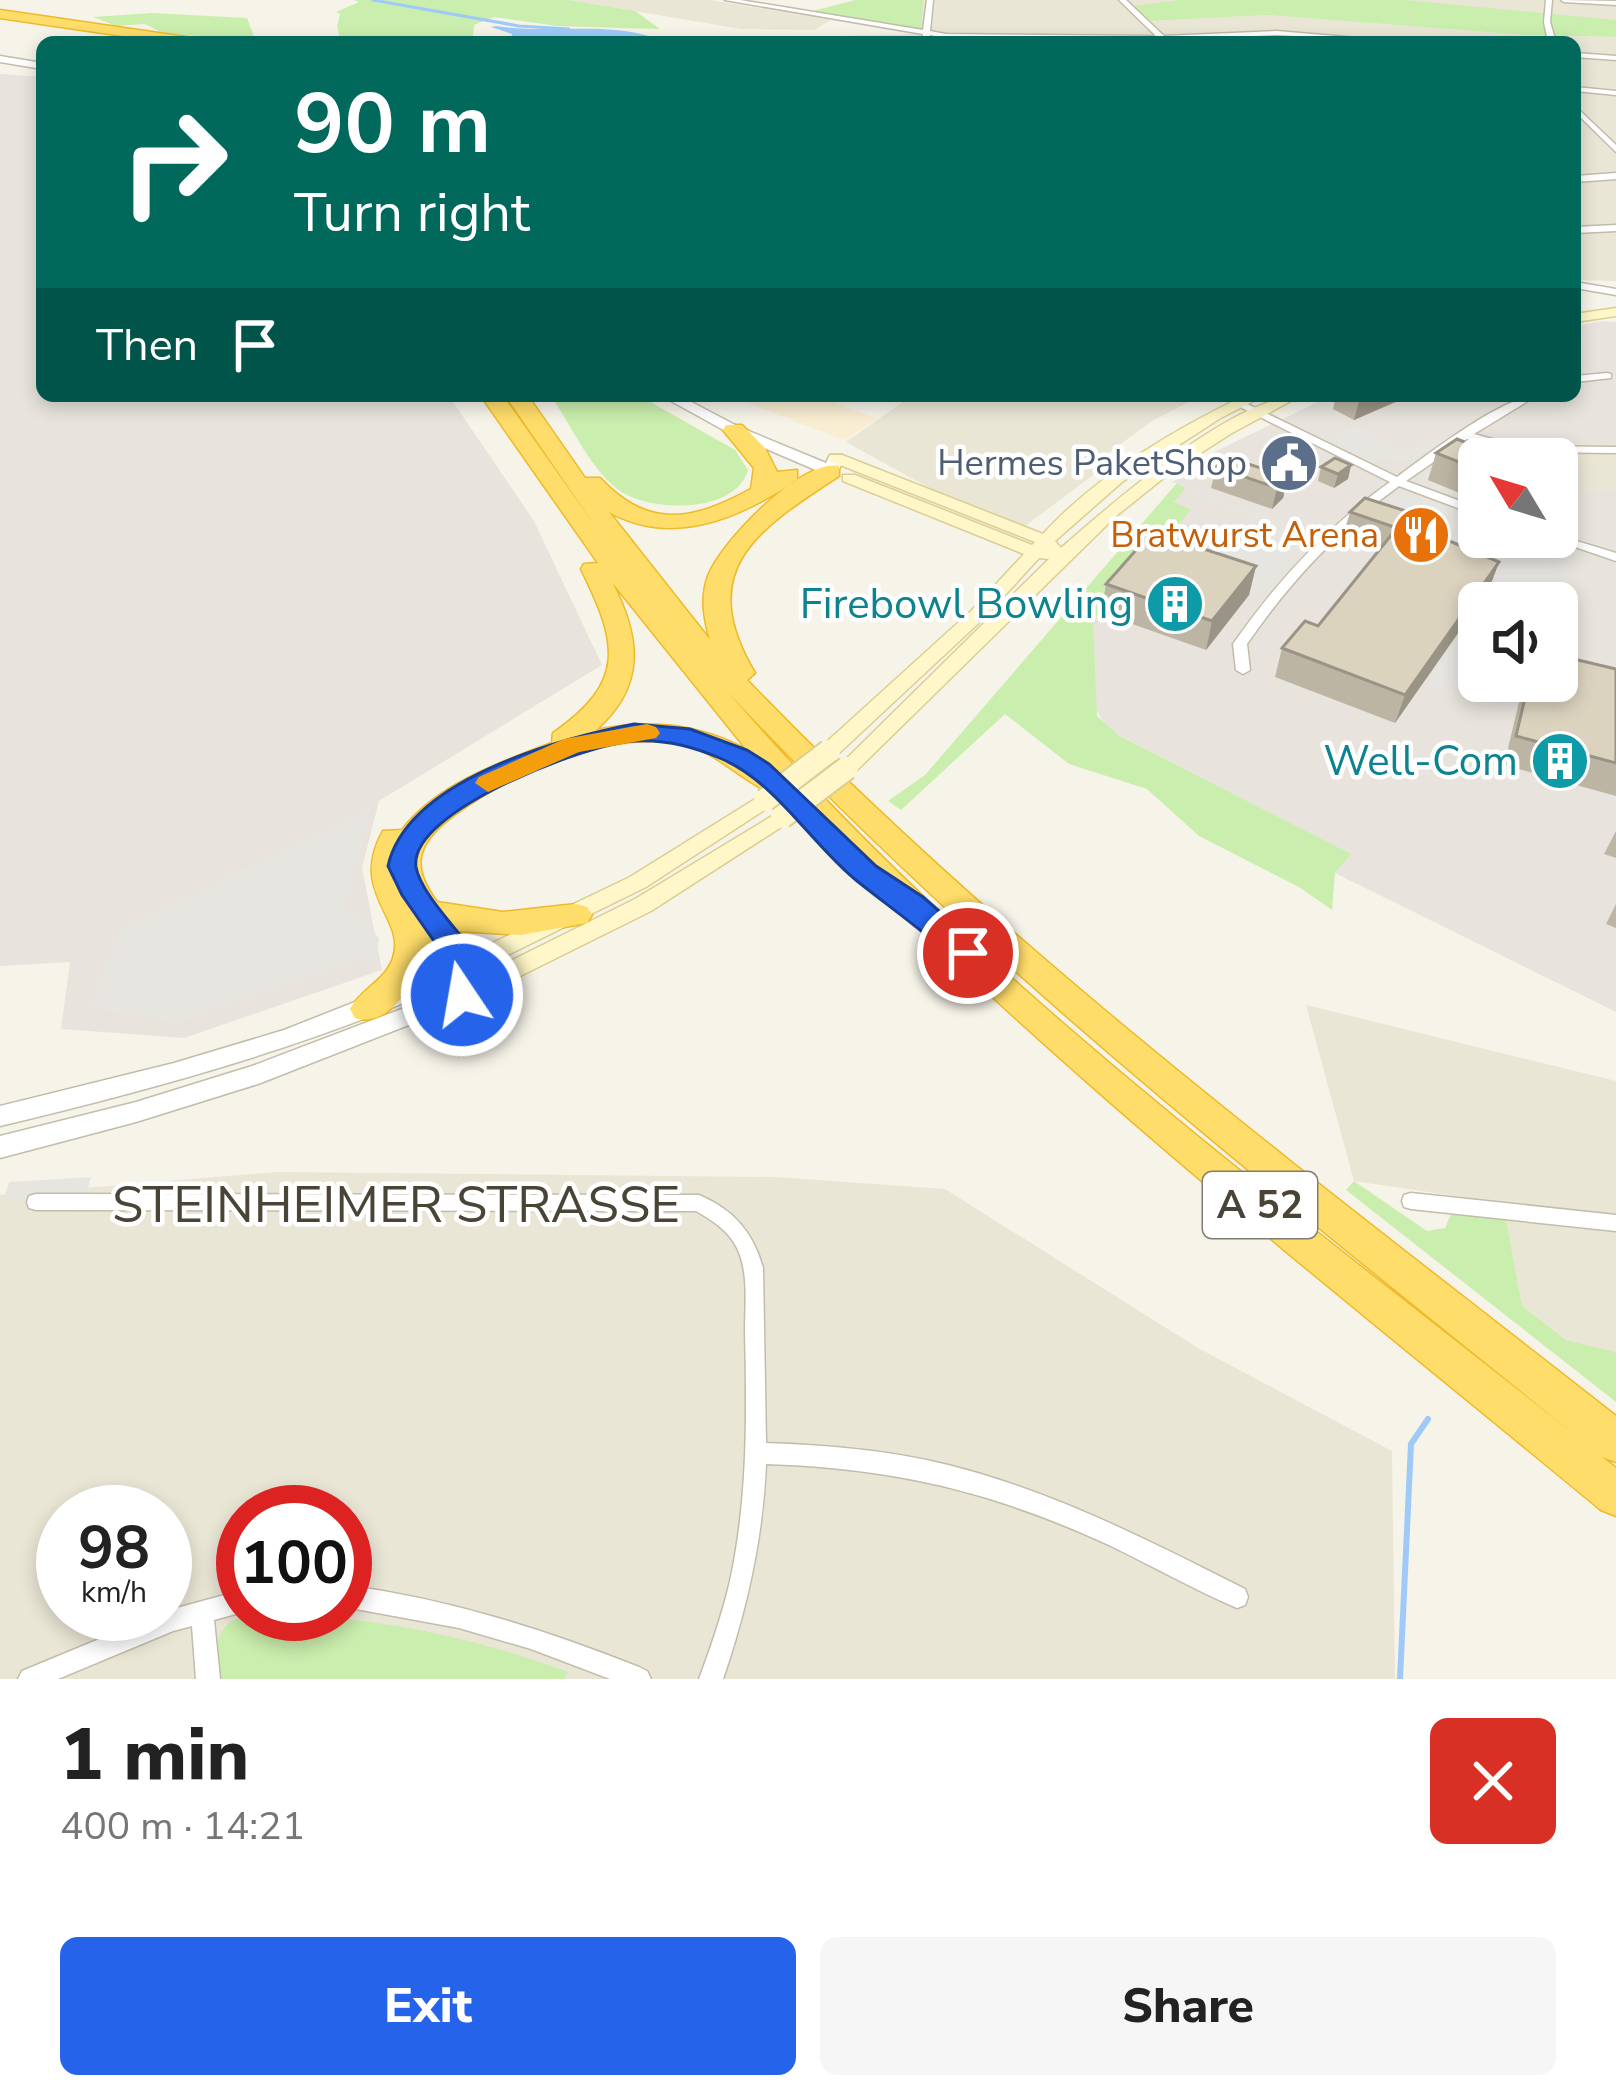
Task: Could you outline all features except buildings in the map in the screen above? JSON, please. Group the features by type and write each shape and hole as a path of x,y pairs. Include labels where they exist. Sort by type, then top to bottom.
{"highway":[{"path":"0,14 152,36"},
{"path":"0,27 28,37"},
{"name":"A 52","path":"496,402 632,597 720,701 913,904 1190,1147 1616,1495"},
{"name":"A 52","path":"521,402 624,551 707,654 796,752 1037,971 1206,1114 1616,1442"},
{"path":"734,430 767,466 769,478 758,497"},
{"path":"543,431 566,448 600,495 645,519 700,520 727,514 827,464"},
{"path":"796,752 724,650 715,608 716,578 727,555 749,532 827,464"},
{"path":"554,490 553,500 610,599 625,639 624,673 611,702 589,724 410,818 391,842 382,866 386,891 421,922 506,927 576,915"},
{"path":"457,979 421,922 402,866 407,844 428,817 472,790 573,745 634,732 690,737 738,756 760,770 866,873 913,904"},
{"path":"367,1009 399,980 414,955 421,922"}],"main road":[{"path":"1581,306 1616,302"},
{"path":"1581,317 1616,312"},
{"path":"457,979 643,905 774,809 829,751 1117,479 1243,402"},
{"path":"827,464 1047,550"},
{"path":"457,979 848,768 922,701 1047,550"}],"street":[{"path":"728,0 917,36"},
{"path":"927,36 930,0"},
{"path":"1122,0 1160,36"},
{"path":"1549,0 1550,36"},
{"path":"1564,0 1616,3"},
{"path":"1581,55 1616,58"},
{"path":"0,62 36,67"},
{"path":"1581,90 1616,93"},
{"path":"1581,115 1616,151"},
{"path":"1581,127 1592,128"},
{"path":"1581,179 1616,176"},
{"path":"1581,230 1616,228"},
{"path":"1581,286 1616,292"},
{"path":"1581,378 1607,376"},
{"path":"680,402 734,430 827,464"},
{"path":"707,402 827,464"},
{"path":"1243,402 1397,481 1458,504"},
{"path":"1244,670 1240,644 1286,579 1328,534 1397,481 1521,402"},
{"path":"1466,435 1518,449 1616,450"},
{"path":"1578,545 1616,557"},
{"path":"0,1116 137,1084 457,979"},
{"path":"0,1147 258,1074 457,979"},
{"name":"STEINHEIMER STRASSE","path":"36,1202 699,1203 731,1221 746,1240 753,1268 758,1453 747,1558 711,1679"},
{"path":"1411,1202 1616,1222"},
{"path":"758,1453 847,1454 967,1477 1116,1534 1237,1597"},
{"path":"372,1599 419,1604 528,1633 639,1679"},
{"path":"30,1679 216,1607"},
{"path":"202,1611 208,1679"}],"shaded area":[{"path":"569,0 710,0 831,20 814,30 741,29"},
{"path":"923,0 1179,0 1183,3 1137,6 1151,21 1268,15 1572,36 836,36 918,34"},
{"path":"1407,0 1616,0 1616,20 1553,16"},
{"path":"1581,36 1616,37 1616,281 1581,280"},
{"path":"0,74 36,77 36,402 453,402 534,521 602,665 379,801 362,868 382,970 184,1038 61,1029 70,962 0,966"},
{"path":"1616,322 1616,445 1578,445 1578,438 1458,438 1458,558 1578,558 1578,489 1616,490 1616,1012 1335,873 1350,854 1107,729 1093,703 1093,621 1190,510 1174,503 1178,493 1177,483 1172,482 1210,454 1318,402 1581,402 1581,325"},
{"path":"746,402 833,402 877,419 844,440"},
{"path":"903,402 1188,402 1152,421 1103,457 1105,466 1025,526 933,490 846,442"},
{"path":"1355,425 1402,450 1432,437 1442,441 1413,461 1369,459 1327,438"},
{"path":"1578,445 1616,445 1616,490 1578,489"},
{"path":"1190,487 1281,520 1284,529 1312,539 1261,597 1151,559 1174,534 1182,537 1188,531 1246,551 1272,525 1192,495"},
{"path":"1402,492 1458,510 1458,558 1575,558 1566,582 1496,582 1360,523"},
{"path":"1458,637 1458,693 1426,684"},
{"path":"1492,702 1518,702 1517,709"},
{"path":"371,805 344,911 359,911 379,939 376,956 179,1023 88,1008 119,930"},
{"path":"1306,1005 1616,1081 1616,1352 1566,1340 1522,1306 1503,1203 1354,1181"},
{"path":"277,1172 776,1177 945,1189 1198,1348 1392,1451 1395,1679 0,1679 0,1195"},
{"path":"91,1177 86,1195 3,1201 9,1182"}],"green space":[{"path":"354,0 569,0 635,11 660,29 557,26 494,17 474,25 473,36 340,36 340,14 336,12 359,2"},
{"path":"855,0 923,0 921,29 813,11"},
{"path":"1179,0 1407,0 1616,20 1616,37 1527,35 1268,15 1151,21 1134,6"},
{"path":"152,13 247,18 254,36 163,33 145,24 116,26 93,17"},
{"path":"555,402 651,402 735,450 748,470 740,485 726,495 709,502 668,505 616,488"},
{"path":"1177,483 1185,488 1174,502 1191,510 1093,621 1097,716 1118,735 1351,854 1335,873 1332,910 1299,887 1199,836 1147,789 1069,764 1005,714 901,810 888,801 925,775"},
{"path":"1354,1181 1427,1231 1445,1228 1452,1212 1506,1219 1522,1306 1566,1340 1616,1352 1616,1402 1346,1190"},
{"path":"372,1623 491,1647 568,1672 564,1679 220,1679 218,1644 372,1641"}],"water":[{"path":"491,27 604,29 648,36 512,36"}],"waterway":[{"path":"373,0 519,26 569,29"},
{"path":"1400,1679 1411,1444 1428,1419"}],"slow traffic":[{"path":"488,783 573,745 647,733"}],"place":[{"name":"Hermes PaketShop","path":"1289,463"},
{"name":"Bratwurst Arena","path":"1421,535"},
{"name":"Firebowl Bowling","path":"1175,604"},
{"name":"Well-Com","path":"1560,761"}],"route":[{"path":"462,995 467,965 412,888 402,866 407,844 428,817 472,790 573,745 634,732 690,737 760,770 866,873 913,904 968,953"}]}
